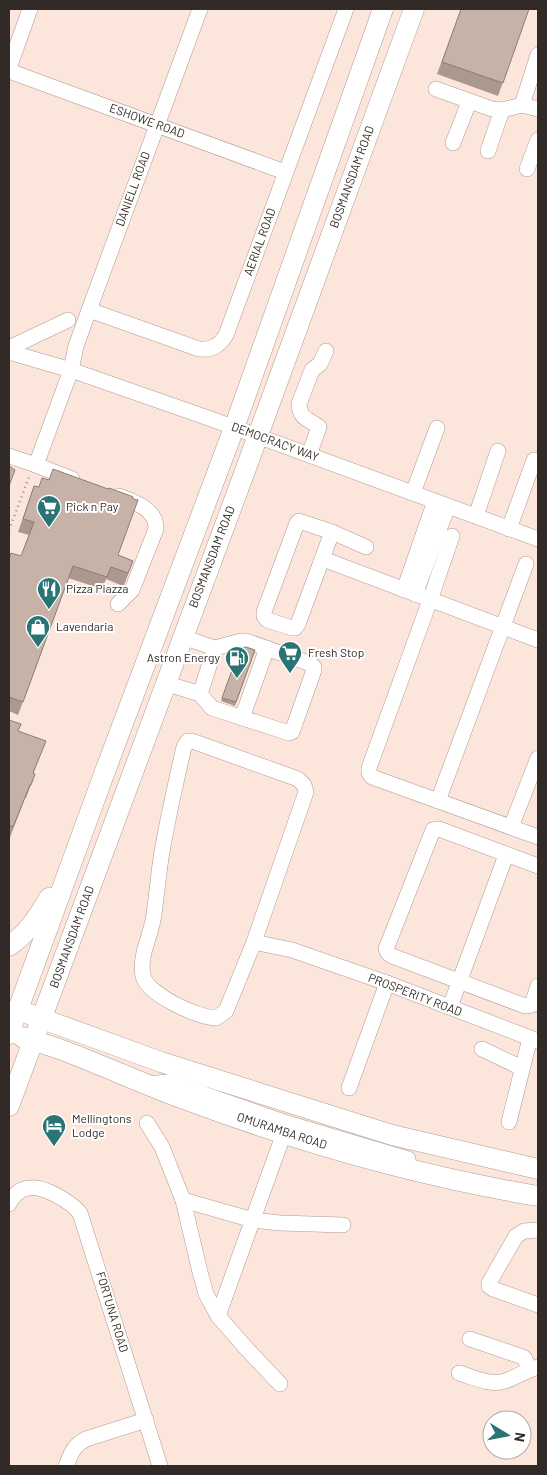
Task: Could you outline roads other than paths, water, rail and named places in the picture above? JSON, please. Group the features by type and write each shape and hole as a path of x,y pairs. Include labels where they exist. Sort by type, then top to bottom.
{"main road":[{"name":"BOSMANSDAM ROAD","path":"9,1033 13,1008 76,849 234,428 383,9"},
{"name":"BOSMANSDAM ROAD","path":"9,1106 414,9"},
{"path":"9,946 18,940 33,924 76,849"},
{"path":"13,1008 161,1062 392,1135 538,1173"},
{"name":"OMURAMBA ROAD","path":"9,1033 61,1050 180,1098 284,1133 428,1175 530,1195"}],"street":[{"path":"9,69 30,9"},
{"name":"DANIELL ROAD","path":"36,465 71,370 76,346 88,310 200,9"},
{"name":"AERIAL ROAD","path":"88,310 199,349 216,347 222,342 346,9"},
{"path":"522,105 538,55"},
{"name":"ESHOWE ROAD","path":"9,69 285,172"},
{"path":"436,89 485,108 502,110 522,105 538,109"},
{"path":"453,143 469,102"},
{"path":"488,151 502,110"},
{"path":"527,169 538,140"},
{"path":"9,348 68,320"},
{"path":"308,455 319,427 303,417 299,404 312,370 320,364 326,351"},
{"name":"DEMOCRACY WAY","path":"9,352 71,370 538,539"},
{"path":"413,493 437,428"},
{"path":"476,516 498,451"},
{"path":"9,456 88,484"},
{"path":"509,529 534,460"},
{"path":"104,490 148,509 156,525 132,590 118,604"},
{"path":"410,592 442,504"},
{"path":"332,532 297,626 292,628 267,620 264,612 297,523 302,521 332,532 366,547"},
{"path":"452,536 368,768 369,773 372,777 538,837"},
{"path":"323,559 538,640"},
{"path":"438,801 526,564"},
{"path":"166,683 200,694 212,708 289,733 293,731 314,668 311,664 253,643 242,641 215,648 182,637"},
{"path":"200,694 215,648"},
{"path":"242,718 267,648"},
{"path":"188,742 298,779 305,788 305,796 254,942 226,1011 216,1018 205,1016 175,1004 154,991 146,983 143,976 143,957 152,924 162,852 184,747 188,742"},
{"path":"511,827 538,758"},
{"path":"538,866 439,829 433,830 387,946 388,954 392,956 528,1006 532,1005 538,986"},
{"path":"450,1007 506,855"},
{"name":"PROSPERITY ROAD","path":"254,942 292,950 387,983 534,1040"},
{"path":"349,1088 387,983"},
{"path":"509,1122 522,1068 534,1040"},
{"path":"482,1049 522,1068"},
{"path":"147,1084 173,1083 287,1123 424,1164 510,1182 530,1195 538,1173"},
{"path":"147,1123 162,1147 183,1200 206,1294 218,1316 280,1384"},
{"path":"218,1316 284,1133"},
{"name":"FORTUNA ROAD","path":"9,1204 12,1197 18,1191 30,1187 52,1193 74,1205 80,1213 160,1466"},
{"path":"183,1200 253,1220 280,1223 344,1225"},
{"path":"538,1230 524,1231 516,1236 489,1283 489,1286 493,1289 538,1305"},
{"path":"459,1373 495,1382 505,1381 534,1368 523,1357 470,1339"},
{"path":"66,1466 72,1450 79,1442 146,1420"}],"place":[{"name":"Pick n Pay","path":"49,528"},
{"name":"Pizza Piazza","path":"49,610"},
{"name":"Lavendaria","path":"38,648"},
{"name":"Fresh Stop","path":"290,674"},
{"name":"Astron Energy","path":"237,679"},
{"name":"Mellingtons Lodge","path":"54,1147"}]}
